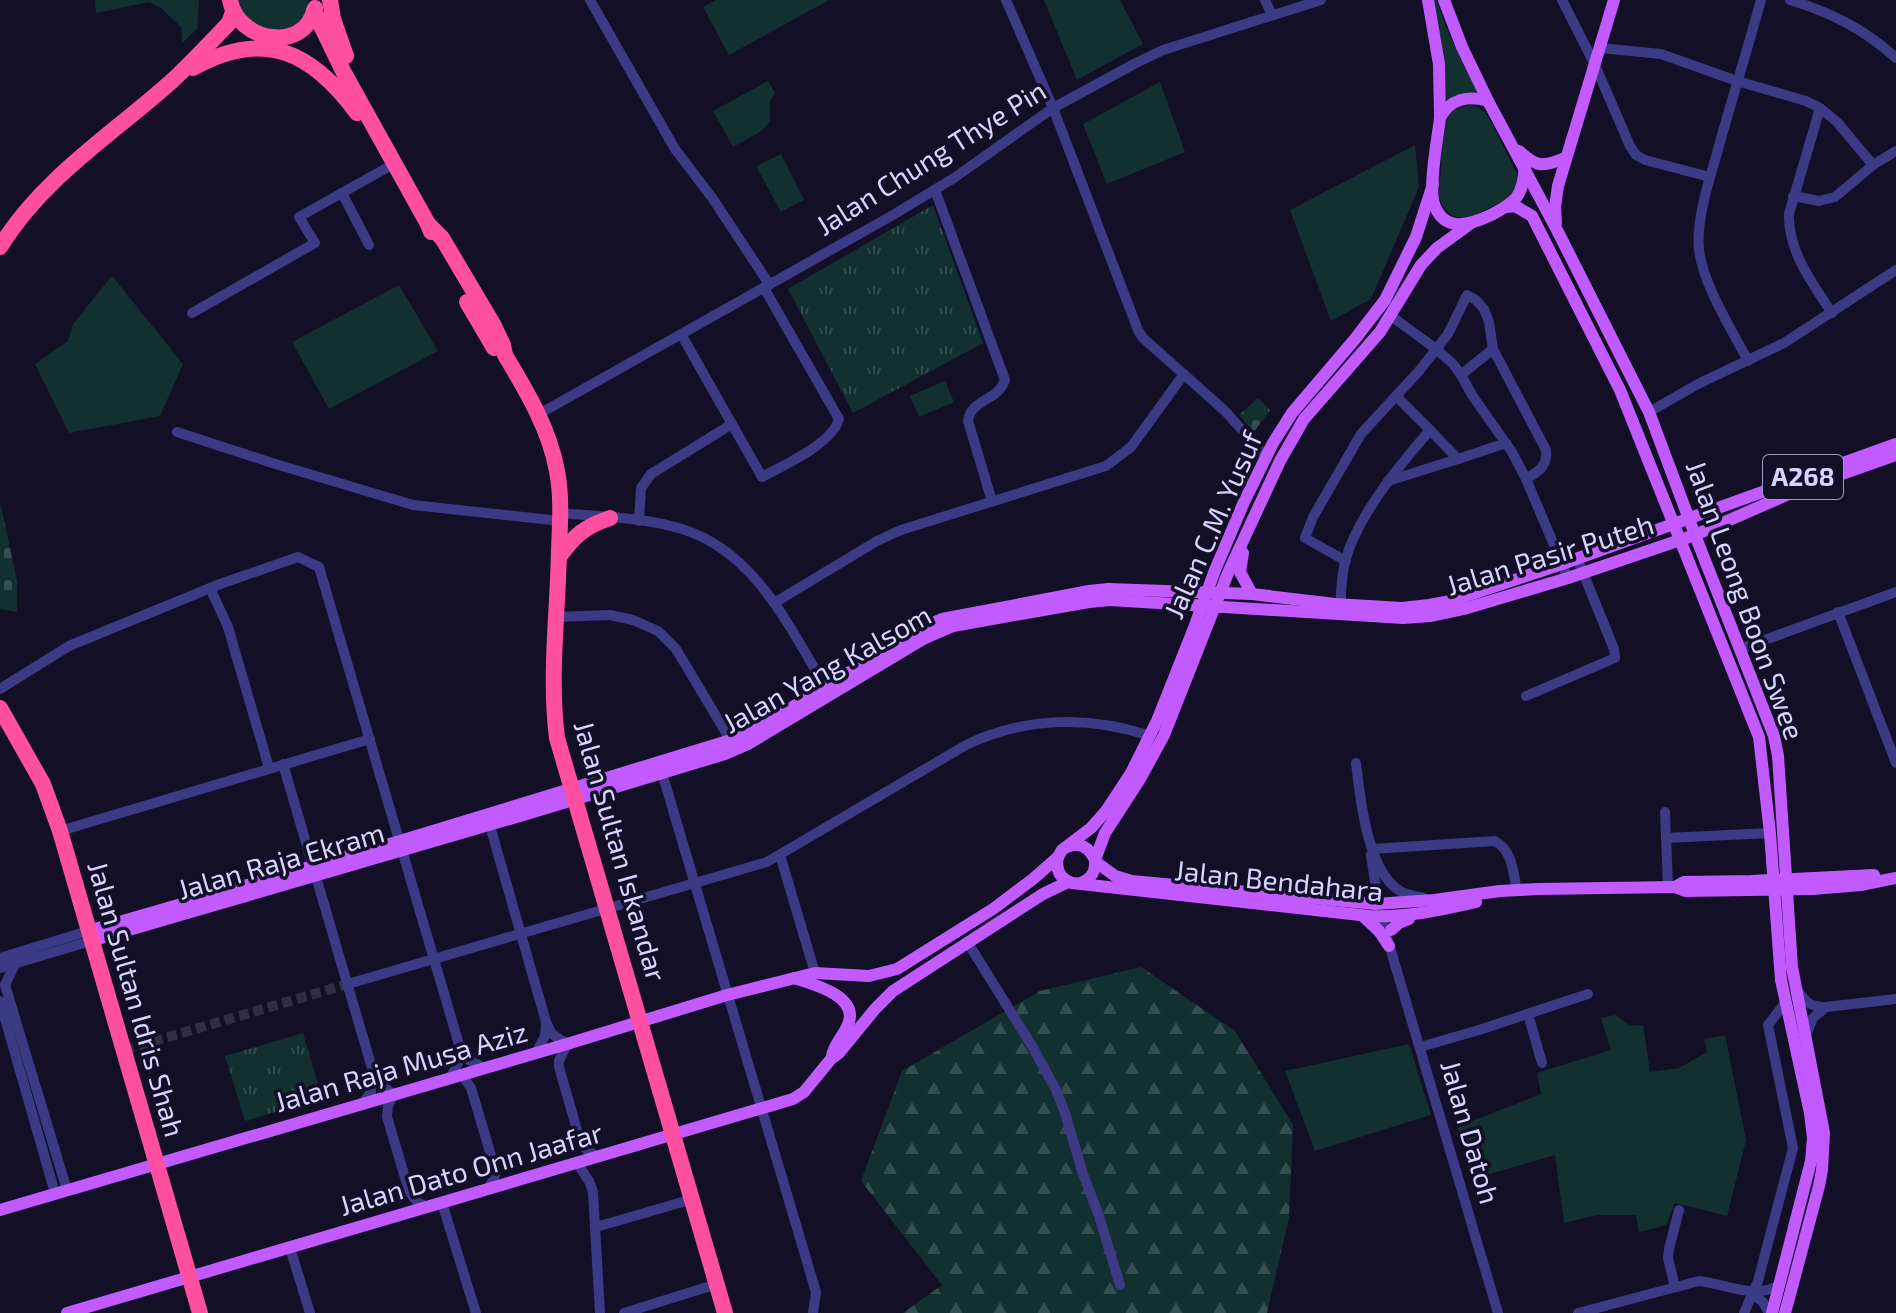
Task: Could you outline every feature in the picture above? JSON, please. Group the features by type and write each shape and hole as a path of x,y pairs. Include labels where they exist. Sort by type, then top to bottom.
{"highway":[{"path":"330,0 340,43 363,95 397,158 405,184"},
{"path":"232,6 242,23 254,31 280,38 292,36 303,29 314,6"},
{"path":"0,247 5,227 41,192 174,79 229,23 232,6"},
{"name":"Jalan Sultan Iskandar","path":"314,6 332,49 428,224 433,241 482,329 495,349 505,355 539,414 557,470 560,517 554,651 559,748 725,1313"},
{"path":"174,79 213,57 238,49 263,48 289,55 316,69 336,86 405,184"},
{"path":"0,262 37,210 41,192"},
{"path":"559,557 576,534 610,518"},
{"name":"Jalan Sultan Idris Shah","path":"2,713 43,784 60,831 200,1313"}],"main road":[{"path":"1427,2 1439,64 1440,118 1433,202 1443,218 1460,225 1470,224 1507,207 1522,187 1525,168 1488,101 1444,0"},
{"path":"1557,230 1555,207 1558,186 1614,0"},
{"path":"1440,118 1445,108 1453,102 1478,98 1488,101"},
{"path":"1513,146 1539,165 1547,166 1565,158"},
{"name":"Jalan Leong Boon Swee","path":"1525,168 1649,412 1774,736 1781,885 1781,980 1810,1113 1813,1149 1771,1313"},
{"name":"Jalan C.M. Yusuf","path":"1067,847 1106,811 1131,773 1150,736 1232,529 1266,457 1292,413 1385,300 1416,237 1433,184"},
{"name":"Jalan Leong Boon Swee","path":"1507,207 1515,206 1532,216 1620,390 1759,737 1770,833 1781,885 1795,987 1822,1115 1824,1152 1819,1186 1785,1313"},
{"name":"Jalan C.M. Yusuf","path":"1095,861 1105,833 1164,735 1246,535 1296,431 1380,332 1421,265 1437,248 1470,224"},
{"name":"Jalan Pasir Puteh","path":"1202,606 1402,608 1451,601 1896,444"},
{"name":"Jalan Pasir Puteh","path":"1221,593 1252,594 1403,618 1431,616 1568,578 1695,535 1805,487 1896,455"},
{"path":"1680,495 1689,505 1711,510"},
{"path":"1651,532 1665,517 1666,504"},
{"path":"1703,554 1705,540 1715,527"},
{"path":"1246,535 1240,572 1252,594"},
{"path":"1656,548 1679,553 1689,563"},
{"name":"Jalan Yang Kalsom","path":"992,613 1095,590 1221,593"},
{"path":"1202,606 1221,593"},
{"name":"Jalan Yang Kalsom","path":"573,794 662,773 734,745 828,690 930,624 953,615 1110,600 1202,606"},
{"name":"Jalan Yang Kalsom","path":"573,794 734,745"},
{"name":"Jalan Raja Ekram","path":"90,936 573,794"},
{"path":"815,973 869,976 897,969 993,909 1033,879 1067,847 1081,845 1087,848 1095,861 1091,877 1043,894 968,943"},
{"path":"1058,857 1057,869 1063,879 1074,882"},
{"name":"Jalan Bendahara","path":"1095,861 1115,876 1158,888 1363,916 1384,916 1500,891 1672,887 1684,882 1861,885 1896,878"},
{"name":"Jalan Bendahara","path":"1781,885 1896,871"},
{"name":"Jalan Bendahara","path":"1074,882 1333,899 1384,916"},
{"path":"1384,916 1399,923 1432,906"},
{"path":"1363,916 1389,946"},
{"name":"Jalan Dato Onn Jaafar","path":"67,1313 784,1102 804,1092 893,991 968,943"},
{"name":"Jalan Raja Musa Aziz","path":"0,1210 727,995 815,973"},
{"path":"794,978 834,994 848,1008 848,1025 834,1047 831,1059"}],"street":[{"path":"590,0 675,149 713,199 766,286 839,419 834,430 819,444 762,477 681,334"},
{"path":"1006,0 1053,108 1138,330 1143,338 1227,413 1266,457"},
{"path":"1265,0 1272,15"},
{"name":"Jalan Chung Thye Pin","path":"539,414 935,190 1053,108 1136,63 1163,50 1321,0"},
{"path":"1562,0 1636,155 1710,177"},
{"path":"1748,361 1714,294 1698,248 1710,177 1761,0"},
{"path":"1790,0 1823,5 1896,58"},
{"path":"1600,48 1661,54 1806,101 1837,122 1873,165"},
{"path":"1820,108 1789,214 1791,241 1832,313"},
{"path":"1793,196 1819,201 1835,197 1873,165 1896,151"},
{"path":"192,313 315,243 299,217 390,166"},
{"path":"935,190 1005,380 1002,389 974,406 968,421 992,501"},
{"path":"342,193 369,245"},
{"path":"1649,412 1698,384 1784,343 1896,270"},
{"path":"1346,561 1305,538 1313,517 1361,434 1448,334 1467,295 1484,309 1493,349 1546,450 1545,465 1526,479"},
{"path":"1391,316 1436,349 1461,375 1526,479 1568,578"},
{"path":"1461,375 1493,349"},
{"path":"774,603 877,541 914,525 1095,470 1116,460 1141,435 1184,374"},
{"path":"1396,396 1458,459"},
{"path":"639,521 641,488 651,474 732,424"},
{"path":"1340,609 1346,561 1361,527 1388,481 1430,430"},
{"path":"177,432 413,505 610,518 683,530 722,547 760,584 828,690"},
{"path":"1388,481 1506,443"},
{"path":"0,689 69,646 210,588 298,557 319,567 460,1048 469,1060 484,1068"},
{"path":"1526,696 1615,658 1577,558"},
{"path":"210,588 228,627 269,768"},
{"path":"1740,649 1896,592"},
{"path":"1838,612 1895,758"},
{"path":"557,617 610,615 633,620 658,631 676,649 734,745"},
{"path":"348,984 754,867 780,855 966,745 998,732 1037,723 1083,721 1150,736"},
{"path":"60,831 370,739"},
{"name":"Jalan Datoh","path":"1356,763 1376,889 1398,958 1396,964"},
{"path":"283,764 374,1075 394,1094 387,1117 409,1191 417,1202 427,1207"},
{"path":"662,773 816,1292 813,1313"},
{"path":"1665,812 1672,887"},
{"path":"488,820 546,1022 552,1034 567,1044 559,1067 581,1144 599,1157"},
{"path":"1666,838 1770,833"},
{"path":"1372,849 1495,841 1507,852 1517,891"},
{"name":"Jalan Datoh","path":"1372,849 1393,885 1432,906"},
{"path":"780,855 815,973"},
{"name":"Jalan Datoh","path":"1384,916 1389,946 1498,1313"},
{"name":"Jalan Raja Ekram","path":"0,958 90,936"},
{"name":"Jalan Raja Ekram","path":"0,968 90,936"},
{"path":"968,943 1056,1090 1120,1285"},
{"path":"15,964 5,985 61,1191"},
{"path":"1795,987 1811,1006 1896,999"},
{"path":"1420,1047 1588,994"},
{"path":"0,1001 61,1191"},
{"path":"1744,1313 1758,1281 1793,1148 1768,1025 1785,1003"},
{"path":"1806,1035 1813,1018 1826,1007"},
{"path":"1528,1014 1542,1063"},
{"path":"536,1053 545,1036 546,1022"},
{"path":"460,1048 456,1076 471,1088 496,1172 489,1189"},
{"path":"362,1104 371,1092 374,1075"},
{"path":"1793,1148 1813,1149"},
{"path":"577,1163 592,1187 600,1313"},
{"path":"596,1227 693,1199"},
{"path":"442,1203 476,1313"},
{"path":"1675,1287 1668,1258 1679,1210"},
{"path":"290,1248 310,1313"},
{"path":"1578,1313 1699,1281 1752,1293 1779,1285"},
{"path":"624,1313 717,1284"},
{"path":"1752,1293 1771,1313"}],"green space":[{"path":"95,0 199,0 197,29 182,43 181,27 161,8 149,2 96,13"},
{"path":"238,0 308,0 309,9 302,25 275,34 243,17"},
{"path":"716,0 829,0 729,55 703,7"},
{"path":"1044,0 1120,0 1143,44 1077,80"},
{"path":"1433,0 1437,0 1446,28 1479,94 1453,97 1447,101"},
{"path":"768,81 775,93 770,101 770,121 762,131 733,147 713,111"},
{"path":"1160,82 1185,152 1107,184 1083,124"},
{"path":"1470,105 1485,112 1492,123 1517,174 1516,187 1507,199 1469,218 1459,218 1442,205 1439,195 1443,140 1448,116 1454,110"},
{"path":"1415,145 1419,187 1371,299 1331,321 1290,210"},
{"path":"781,154 804,200 781,212 756,166"},
{"path":"933,205 983,343 853,413 788,289"},
{"path":"112,276 183,364 160,416 69,433 35,364 68,341 73,324"},
{"path":"399,285 438,351 329,409 292,342"},
{"path":"945,381 954,402 919,417 910,396"},
{"path":"1258,398 1270,410 1254,432 1239,415"},
{"path":"0,502 17,580 17,612 0,609"},
{"path":"1141,967 1235,1031 1293,1125 1289,1218 1267,1313 903,1313 942,1285 861,1181 902,1071 1040,991"},
{"path":"1616,1015 1630,1026 1643,1025 1650,1072 1679,1068 1707,1052 1704,1039 1725,1035 1746,1140 1727,1216 1675,1203 1666,1225 1639,1232 1636,1215 1597,1215 1564,1223 1555,1155 1473,1179 1457,1127 1541,1094 1537,1073 1611,1050 1601,1018"},
{"path":"303,1033 322,1098 245,1121 225,1056"},
{"path":"1409,1044 1431,1115 1315,1151 1285,1071"}],"tunnel":[{"path":"124,1050 348,984"}]}
